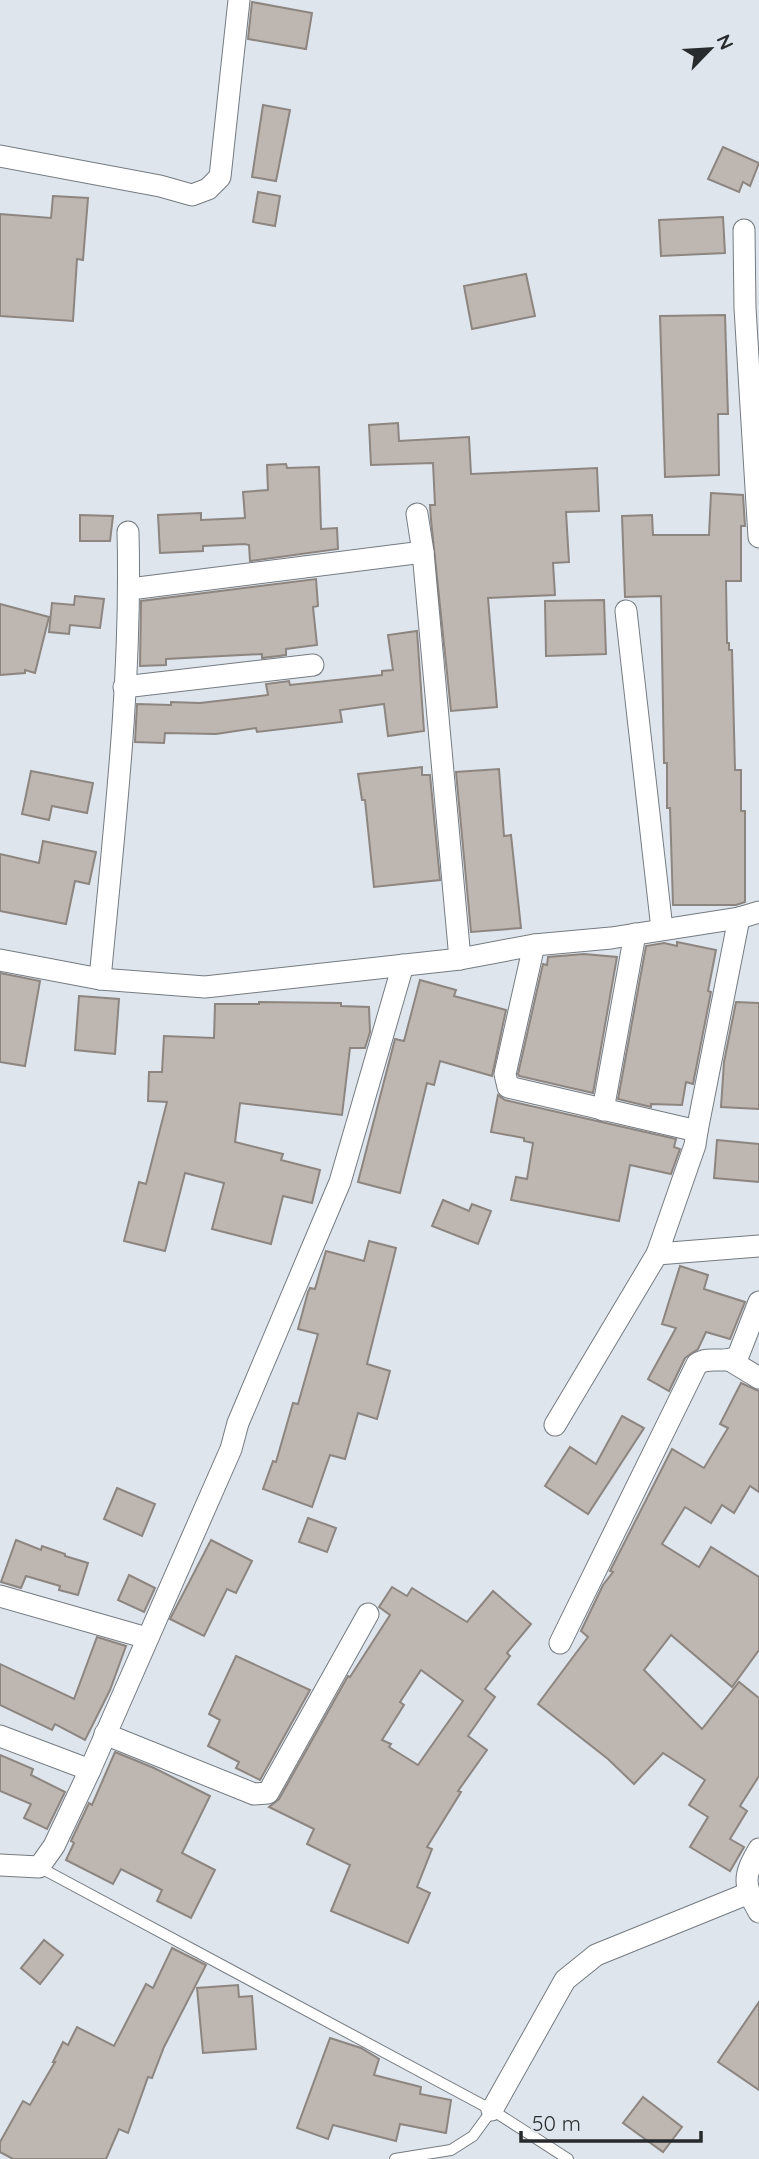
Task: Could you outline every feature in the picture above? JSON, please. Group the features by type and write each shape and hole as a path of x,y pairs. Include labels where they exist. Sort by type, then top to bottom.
{"street":[{"path":"0,156 160,186 192,195 208,188 220,177 239,0"},
{"path":"744,230 745,308 753,362 759,537"},
{"path":"418,514 424,552 460,958"},
{"path":"100,979 117,805 130,589 128,532"},
{"path":"130,589 424,552"},
{"path":"626,611 662,929"},
{"path":"124,687 313,664"},
{"path":"0,960 100,979 205,987 460,958 749,915 695,1145 657,1254 555,1424"},
{"path":"603,1110 635,934"},
{"path":"534,945 505,1080 508,1087 697,1131"},
{"path":"0,1865 39,1867 54,1846 90,1770 231,1449 238,1423 340,1182 403,965"},
{"path":"657,1254 759,1246"},
{"path":"731,1361 738,1356 759,1302"},
{"path":"560,1643 697,1364 705,1359 731,1361 759,1378"},
{"path":"0,1596 147,1638"},
{"path":"105,1734 254,1794 268,1793 368,1614"},
{"path":"0,1736 90,1770"},
{"path":"759,1849 747,1870 749,1893 759,1912"},
{"path":"492,2110 565,1980 596,1955 749,1893"}],"lane":[{"path":"39,1867 492,2110 568,2159"},
{"path":"395,2159 451,2150 473,2136 492,2110"}],"building":[{"path":"252,2 312,13 306,49 248,39"},
{"path":"263,105 290,110 276,181 252,177"},
{"path":"723,147 759,163 750,186 743,182 739,192 708,179"},
{"path":"258,192 280,196 275,226 253,222"},
{"path":"53,196 88,198 83,260 77,259 73,321 0,316 0,214 51,218"},
{"path":"723,217 725,253 661,256 659,220"},
{"path":"526,274 535,316 472,329 464,286"},
{"path":"725,315 728,414 718,414 719,475 665,477 660,316"},
{"path":"398,423 399,441 469,437 471,474 597,468 599,511 566,512 569,562 553,563 555,595 488,598 497,707 451,711 431,520 430,505 435,505 433,463 371,465 369,425"},
{"path":"286,464 287,468 319,467 321,529 337,528 338,549 250,561 249,545 245,544 203,546 203,551 160,553 158,515 201,513 201,520 245,518 243,492 268,490 267,465"},
{"path":"711,493 743,495 745,526 741,526 741,581 726,581 727,643 729,650 732,650 735,770 741,770 741,811 745,811 745,902 736,905 673,905 670,808 667,808 667,763 664,763 661,596 625,597 622,516 652,515 653,535 709,535"},
{"path":"80,515 113,516 110,541 80,541"},
{"path":"316,579 318,606 313,607 317,645 286,649 286,655 262,658 262,654 166,659 166,665 140,666 141,601"},
{"path":"75,596 104,599 100,628 70,625 69,634 49,632 52,603 74,605"},
{"path":"604,600 606,654 546,656 545,601"},
{"path":"0,604 49,617 35,673 25,670 25,673 0,675"},
{"path":"417,631 424,731 388,736 384,704 340,710 342,722 257,732 256,728 216,734 165,733 164,743 135,742 137,704 171,705 171,702 200,703 268,695 266,684 289,681 290,685 382,675 382,671 393,670 388,635"},
{"path":"422,767 422,775 430,775 440,880 374,887 365,800 362,800 358,774"},
{"path":"499,769 504,836 511,835 521,928 471,932 456,772"},
{"path":"31,771 93,783 87,813 52,806 49,820 22,814"},
{"path":"43,841 96,852 89,884 75,881 66,924 0,911 0,854 39,863"},
{"path":"677,942 716,950 708,991 711,992 693,1084 686,1082 682,1105 651,1104 651,1107 618,1099 646,946 664,943 677,946"},
{"path":"584,954 617,957 593,1093 518,1074 543,964 547,965 548,957"},
{"path":"0,973 40,981 25,1066 0,1062"},
{"path":"420,980 456,990 454,996 506,1010 492,1076 440,1061 434,1085 427,1083 400,1193 358,1182 395,1039 404,1041"},
{"path":"79,996 119,999 115,1054 75,1050"},
{"path":"736,1002 759,1003 759,1109 721,1107 724,1062"},
{"path":"341,1003 341,1006 369,1007 370,1032 365,1048 350,1048 342,1115 240,1103 235,1142 283,1154 281,1160 320,1170 312,1203 283,1196 271,1244 212,1229 224,1183 185,1173 165,1251 124,1241 139,1182 146,1184 167,1102 148,1101 149,1072 162,1072 164,1036 214,1038 215,1004"},
{"path":"498,1095 505,1100 676,1139 674,1147 680,1149 671,1174 630,1165 619,1221 511,1200 516,1177 527,1179 533,1143 524,1141 524,1138 491,1132"},
{"path":"717,1140 759,1144 759,1182 714,1178"},
{"path":"443,1200 469,1211 472,1204 491,1211 478,1244 432,1226"},
{"path":"369,1241 396,1248 367,1364 390,1371 377,1419 358,1413 345,1459 330,1455 312,1507 263,1489 273,1461 276,1462 293,1403 298,1404 318,1334 298,1329 308,1292 310,1288 315,1289 326,1251 364,1261"},
{"path":"680,1266 708,1275 704,1289 745,1302 730,1339 706,1332 698,1349 685,1358 669,1391 648,1379 676,1328 662,1324"},
{"path":"741,1383 759,1391 759,1492 750,1486 734,1513 722,1505 711,1523 685,1507 662,1544 699,1567 711,1547 759,1577 759,1650 732,1687 671,1635 644,1670 702,1729 739,1682 759,1698 759,1776 740,1806 747,1811 730,1839 744,1847 730,1871 690,1847 708,1817 689,1805 705,1780 663,1753 634,1784 608,1759 538,1704 588,1637 581,1631 603,1585 613,1572 610,1571 672,1449 704,1468 728,1428 720,1424"},
{"path":"622,1416 644,1428 588,1514 545,1486 570,1447 596,1464"},
{"path":"117,1488 155,1504 142,1536 104,1519"},
{"path":"308,1518 336,1528 327,1552 299,1542"},
{"path":"16,1540 41,1550 42,1546 88,1563 78,1595 59,1590 60,1586 26,1576 21,1588 1,1582"},
{"path":"211,1540 252,1561 236,1593 227,1589 204,1636 170,1619"},
{"path":"129,1575 155,1588 144,1612 118,1600"},
{"path":"392,1587 407,1596 412,1588 467,1622 493,1591 531,1624 507,1653 510,1656 485,1689 495,1697 468,1736 487,1750 458,1791 461,1792 427,1847 432,1849 417,1887 430,1893 408,1943 331,1911 350,1865 307,1844 314,1829 269,1807 279,1799 348,1676 350,1677 390,1615 379,1607","holes":["421,1670 463,1701 418,1765 382,1740 404,1705 400,1702"]},
{"path":"97,1637 126,1646 110,1690 85,1740 55,1724 52,1730 0,1705 0,1664 74,1699"},
{"path":"236,1656 310,1690 260,1780 236,1768 239,1762 208,1746 220,1720 209,1714"},
{"path":"115,1752 210,1796 182,1853 215,1870 191,1918 157,1901 162,1890 121,1869 113,1884 66,1860 74,1843 71,1841 89,1803 92,1805"},
{"path":"0,1755 33,1769 31,1775 65,1792 47,1829 24,1818 31,1804 0,1791"},
{"path":"44,1940 63,1955 40,1984 21,1968"},
{"path":"172,1948 206,1965 164,2047 152,2078 148,2077 128,2133 119,2129 106,2159 13,2159 0,2152 0,2142 23,2101 30,2105 55,2062 63,2042 68,2045 77,2027 114,2046 146,1984 153,1988"},
{"path":"238,1985 239,1997 252,1996 256,2049 203,2053 197,1988"},
{"path":"759,2002 759,2090 718,2062"},
{"path":"330,2038 361,2048 379,2059 374,2075 421,2087 420,2094 451,2100 446,2133 400,2124 396,2141 333,2125 328,2139 297,2128"},
{"path":"643,2097 682,2127 663,2152 623,2123"}]}
